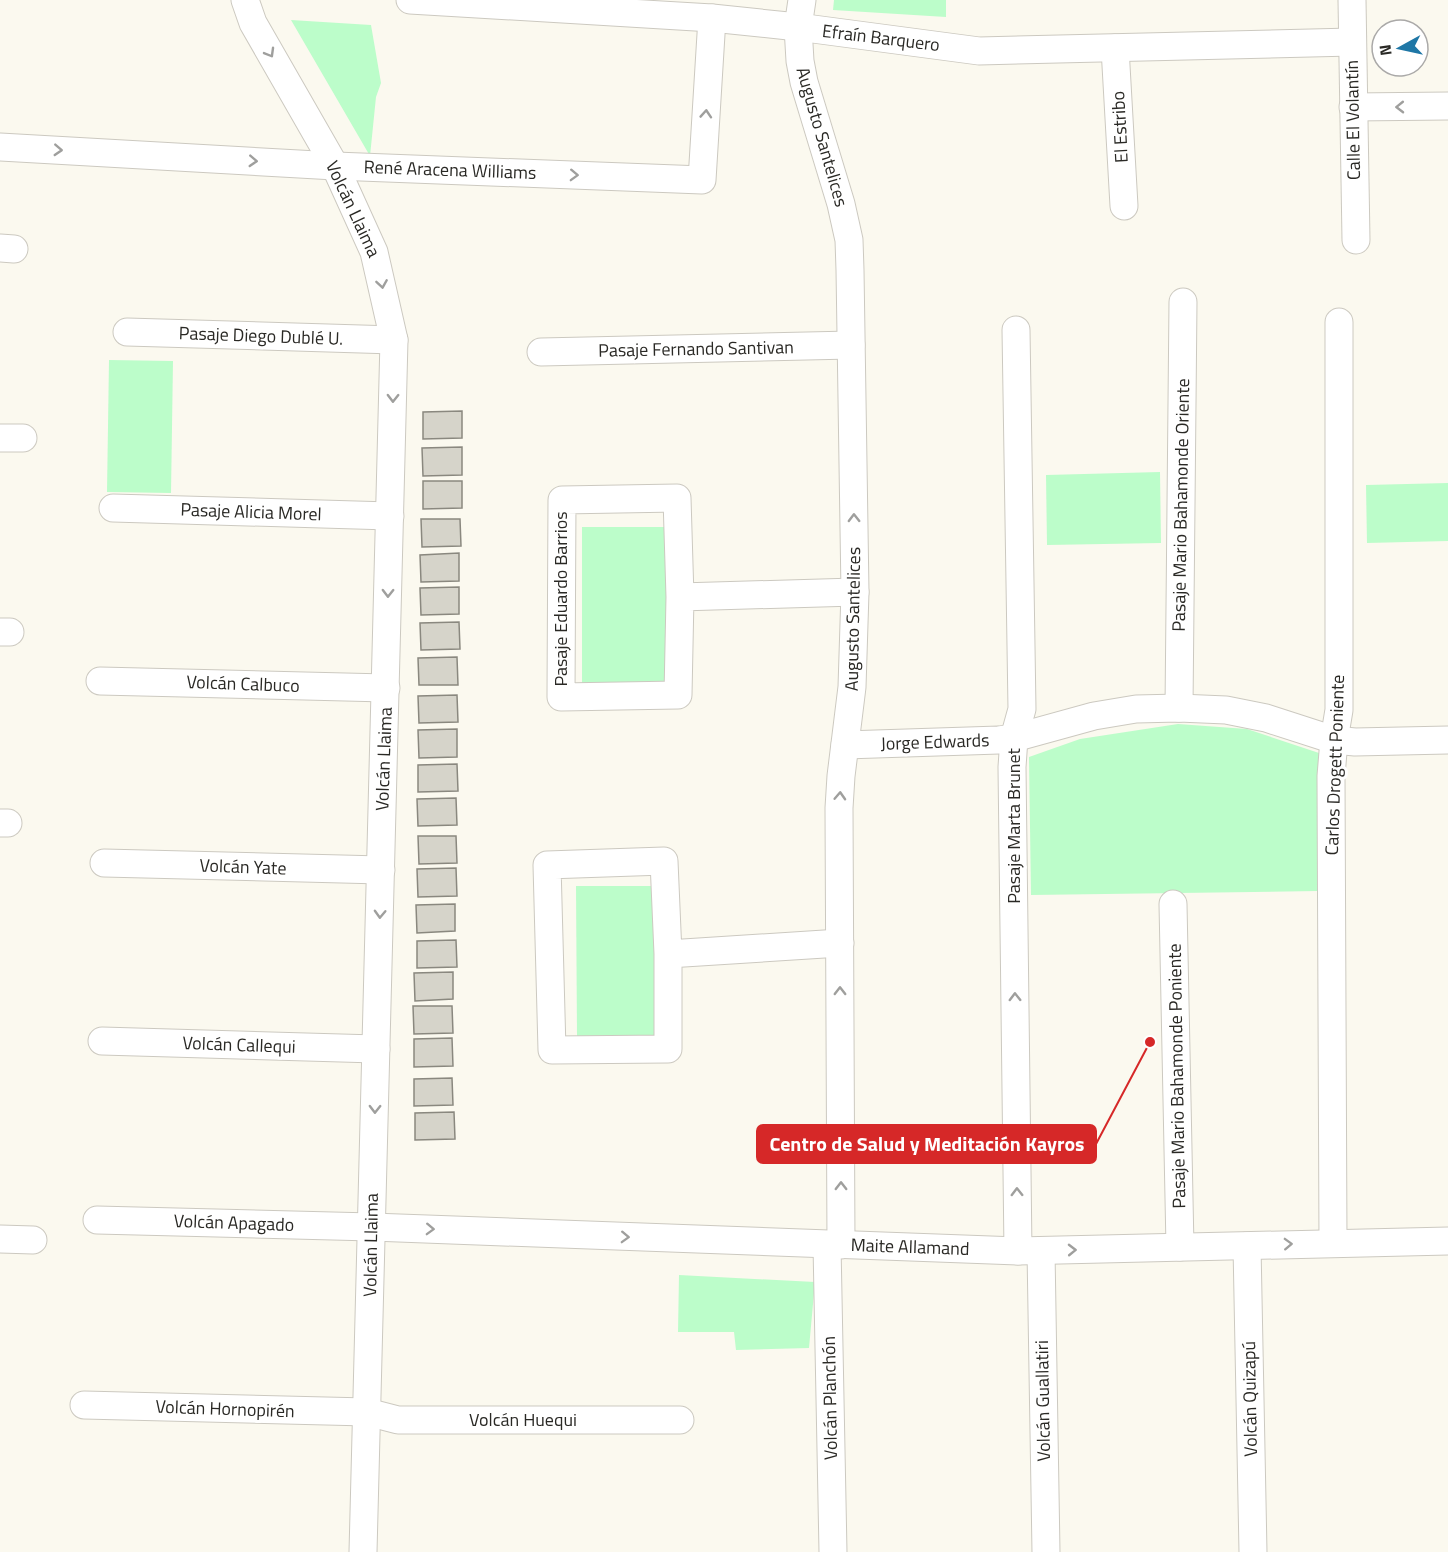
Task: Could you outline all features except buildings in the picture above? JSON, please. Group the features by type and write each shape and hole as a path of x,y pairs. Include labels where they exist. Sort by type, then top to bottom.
{"street":[{"name":"Volcán Llaima","path":"245,0 253,23 335,166 374,252 394,340 363,1552"},
{"name":"Efraín Barquero","path":"410,0 712,18 979,51 1352,42"},
{"name":"Augusto Santelices","path":"802,0 798,27 800,61 804,82 842,204 849,240 850,270 855,592 852,687 839,808 840,943 834,1245"},
{"name":"Calle El Volantín","path":"1352,0 1356,240"},
{"name":"René Aracena Williams","path":"0,147 335,166 702,180 712,18"},
{"name":"El Estribo","path":"1115,48 1124,206"},
{"path":"1353,107 1448,106"},
{"name":"Pasaje Mario Bahamonde Oriente","path":"1179,708 1183,302"},
{"name":"Carlos Drogett Poniente","path":"1333,1243 1331,776 1339,710 1339,322"},
{"name":"Pasaje Marta Brunet","path":"1016,330 1022,709 1014,738 1012,767 1029,1251"},
{"name":"Pasaje Diego Dublé U.","path":"127,332 394,340"},
{"name":"Pasaje Fernando Santivan","path":"541,352 851,345"},
{"name":"Pasaje Eduardo Barrios","path":"677,498 680,597 678,696 561,697 562,500 677,498"},
{"name":"Pasaje Alicia Morel","path":"113,508 390,516"},
{"path":"680,597 855,592"},
{"name":"Volcán Calbuco","path":"100,681 386,688"},
{"name":"Jorge Edwards","path":"845,745 981,742 1014,738 1094,716 1136,709 1179,708 1226,710 1266,718 1334,740 1355,742 1448,740"},
{"path":"664,861 668,954 668,1048 552,1050 548,865 664,861"},
{"name":"Volcán Yate","path":"104,863 381,870"},
{"name":"Pasaje Mario Bahamonde Poniente","path":"1173,904 1180,1247"},
{"path":"668,954 840,943"},
{"name":"Volcán Callequi","path":"102,1041 376,1049"},
{"name":"Volcán Apagado","path":"97,1220 372,1227"},
{"name":"Maite Allamand","path":"372,1227 1029,1251 1448,1241"},
{"path":"0,1239 33,1240"},
{"name":"Volcán Planchón","path":"833,1552 834,1245"},
{"name":"Volcán Quizapú","path":"1247,1246 1253,1552"},
{"name":"Volcán Guallatiri","path":"1029,1251 1046,1552"},
{"name":"Volcán Hornopirén","path":"84,1405 367,1412"},
{"name":"Volcán Huequi","path":"367,1412 398,1420 680,1420"}],"green space":[{"path":"834,0 946,0 946,17 833,10"},
{"path":"291,20 371,25 381,83 376,97 370,156"},
{"path":"109,360 173,361 171,493 107,492"},
{"path":"1160,472 1161,543 1047,545 1046,475"},
{"path":"1448,483 1448,541 1367,543 1366,485"},
{"path":"582,527 667,527 667,688 582,688"},
{"path":"1178,724 1247,729 1319,753 1318,891 1031,895 1029,757 1080,739"},
{"path":"576,886 654,886 655,1035 577,1036"},
{"path":"679,1275 815,1282 809,1348 736,1350 734,1332 678,1332"}],"place":[{"name":"Centro de Salud y Meditación Kayros","path":"1150,1042"}]}
